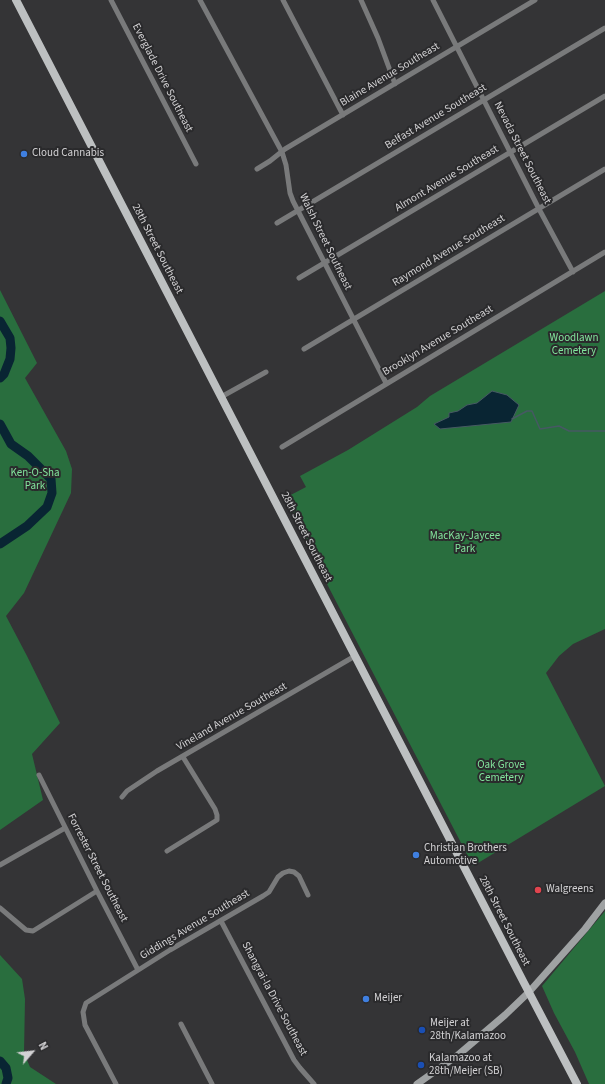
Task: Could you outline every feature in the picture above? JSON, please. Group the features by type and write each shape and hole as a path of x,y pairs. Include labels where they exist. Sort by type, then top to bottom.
{"main road":[{"name":"28th Street Southeast","path":"16,0 577,1084"},
{"path":"417,1084 458,1055 529,992 585,930 605,903"}],"street":[{"name":"Everglade Drive Southeast","path":"111,0 196,164"},
{"name":"Walsh Street Southeast","path":"200,0 282,152 288,176 290,193 297,211 386,383"},
{"path":"282,0 343,115"},
{"path":"362,0 395,84"},
{"name":"Nevada Street Southeast","path":"433,0 539,209 573,272"},
{"name":"Blaine Avenue Southeast","path":"257,170 285,149 535,0"},
{"name":"Belfast Avenue Southeast","path":"277,223 605,28"},
{"name":"Almont Avenue Southeast","path":"300,278 605,96"},
{"name":"Raymond Avenue Southeast","path":"304,349 605,169"},
{"name":"Brooklyn Avenue Southeast","path":"282,447 605,252"},
{"path":"221,396 266,372"},
{"name":"Vineland Avenue Southeast","path":"122,797 127,790 157,771 355,656"},
{"path":"167,851 217,820 215,809 183,757"},
{"name":"Forrester Street Southeast","path":"39,775 138,970"},
{"path":"0,865 65,828"},
{"name":"Giddings Avenue Southeast","path":"116,1084 85,1025 83,1012 86,1003 138,970 263,896 269,892 278,877 283,873 289,871 294,872 299,876 308,895"},
{"path":"0,908 26,930 33,931 97,891"},
{"name":"Shangrai-la Drive Southeast","path":"221,921 294,1060 314,1084"},
{"path":"181,1024 212,1084"}],"green space":[{"name":"Ken-O-Sha Park","path":"0,290 37,363 25,378 66,451 72,469 71,493 24,593 6,616 60,723 32,754 43,800 0,830"},
{"name":"MacKay-Jaycee Park","path":"605,291 605,629 573,644 559,656 546,673 605,786 473,866 283,499 306,487 300,476 348,450 417,407 430,396"},
{"path":"605,911 605,1084 589,1084 575,1052 554,1013 542,986"},
{"path":"0,955 22,979 25,999 24,1053 30,1067 56,1084 0,1084"}],"water":[{"path":"492,391 507,395 519,405 511,422 440,429 434,424 449,417 449,413 458,411 467,405 477,403"}],"waterway":[{"path":"0,321 10,338 11,348 10,359 4,374 0,378"},
{"path":"512,419 527,411 532,411 540,429 559,426 569,431 605,431"},
{"path":"0,424 11,444 28,456 51,479 52,493 47,507 27,526 0,544"},
{"path":"0,1061 6,1068 8,1078 6,1084"}],"place":[{"name":"Cloud Cannabis","path":"24,154"},
{"name":"Christian Brothers Automotive","path":"416,855"},
{"name":"Walgreens","path":"538,890"},
{"name":"Meijer","path":"366,999"},
{"name":"Meijer at 28th/Kalamazoo","path":"422,1030"},
{"name":"Kalamazoo at 28th/Meijer (SB)","path":"421,1065"}],"park label":[{"name":"Woodlawn Cemetery","path":"574,345"},
{"name":"Oak Grove Cemetery","path":"501,772"}]}
